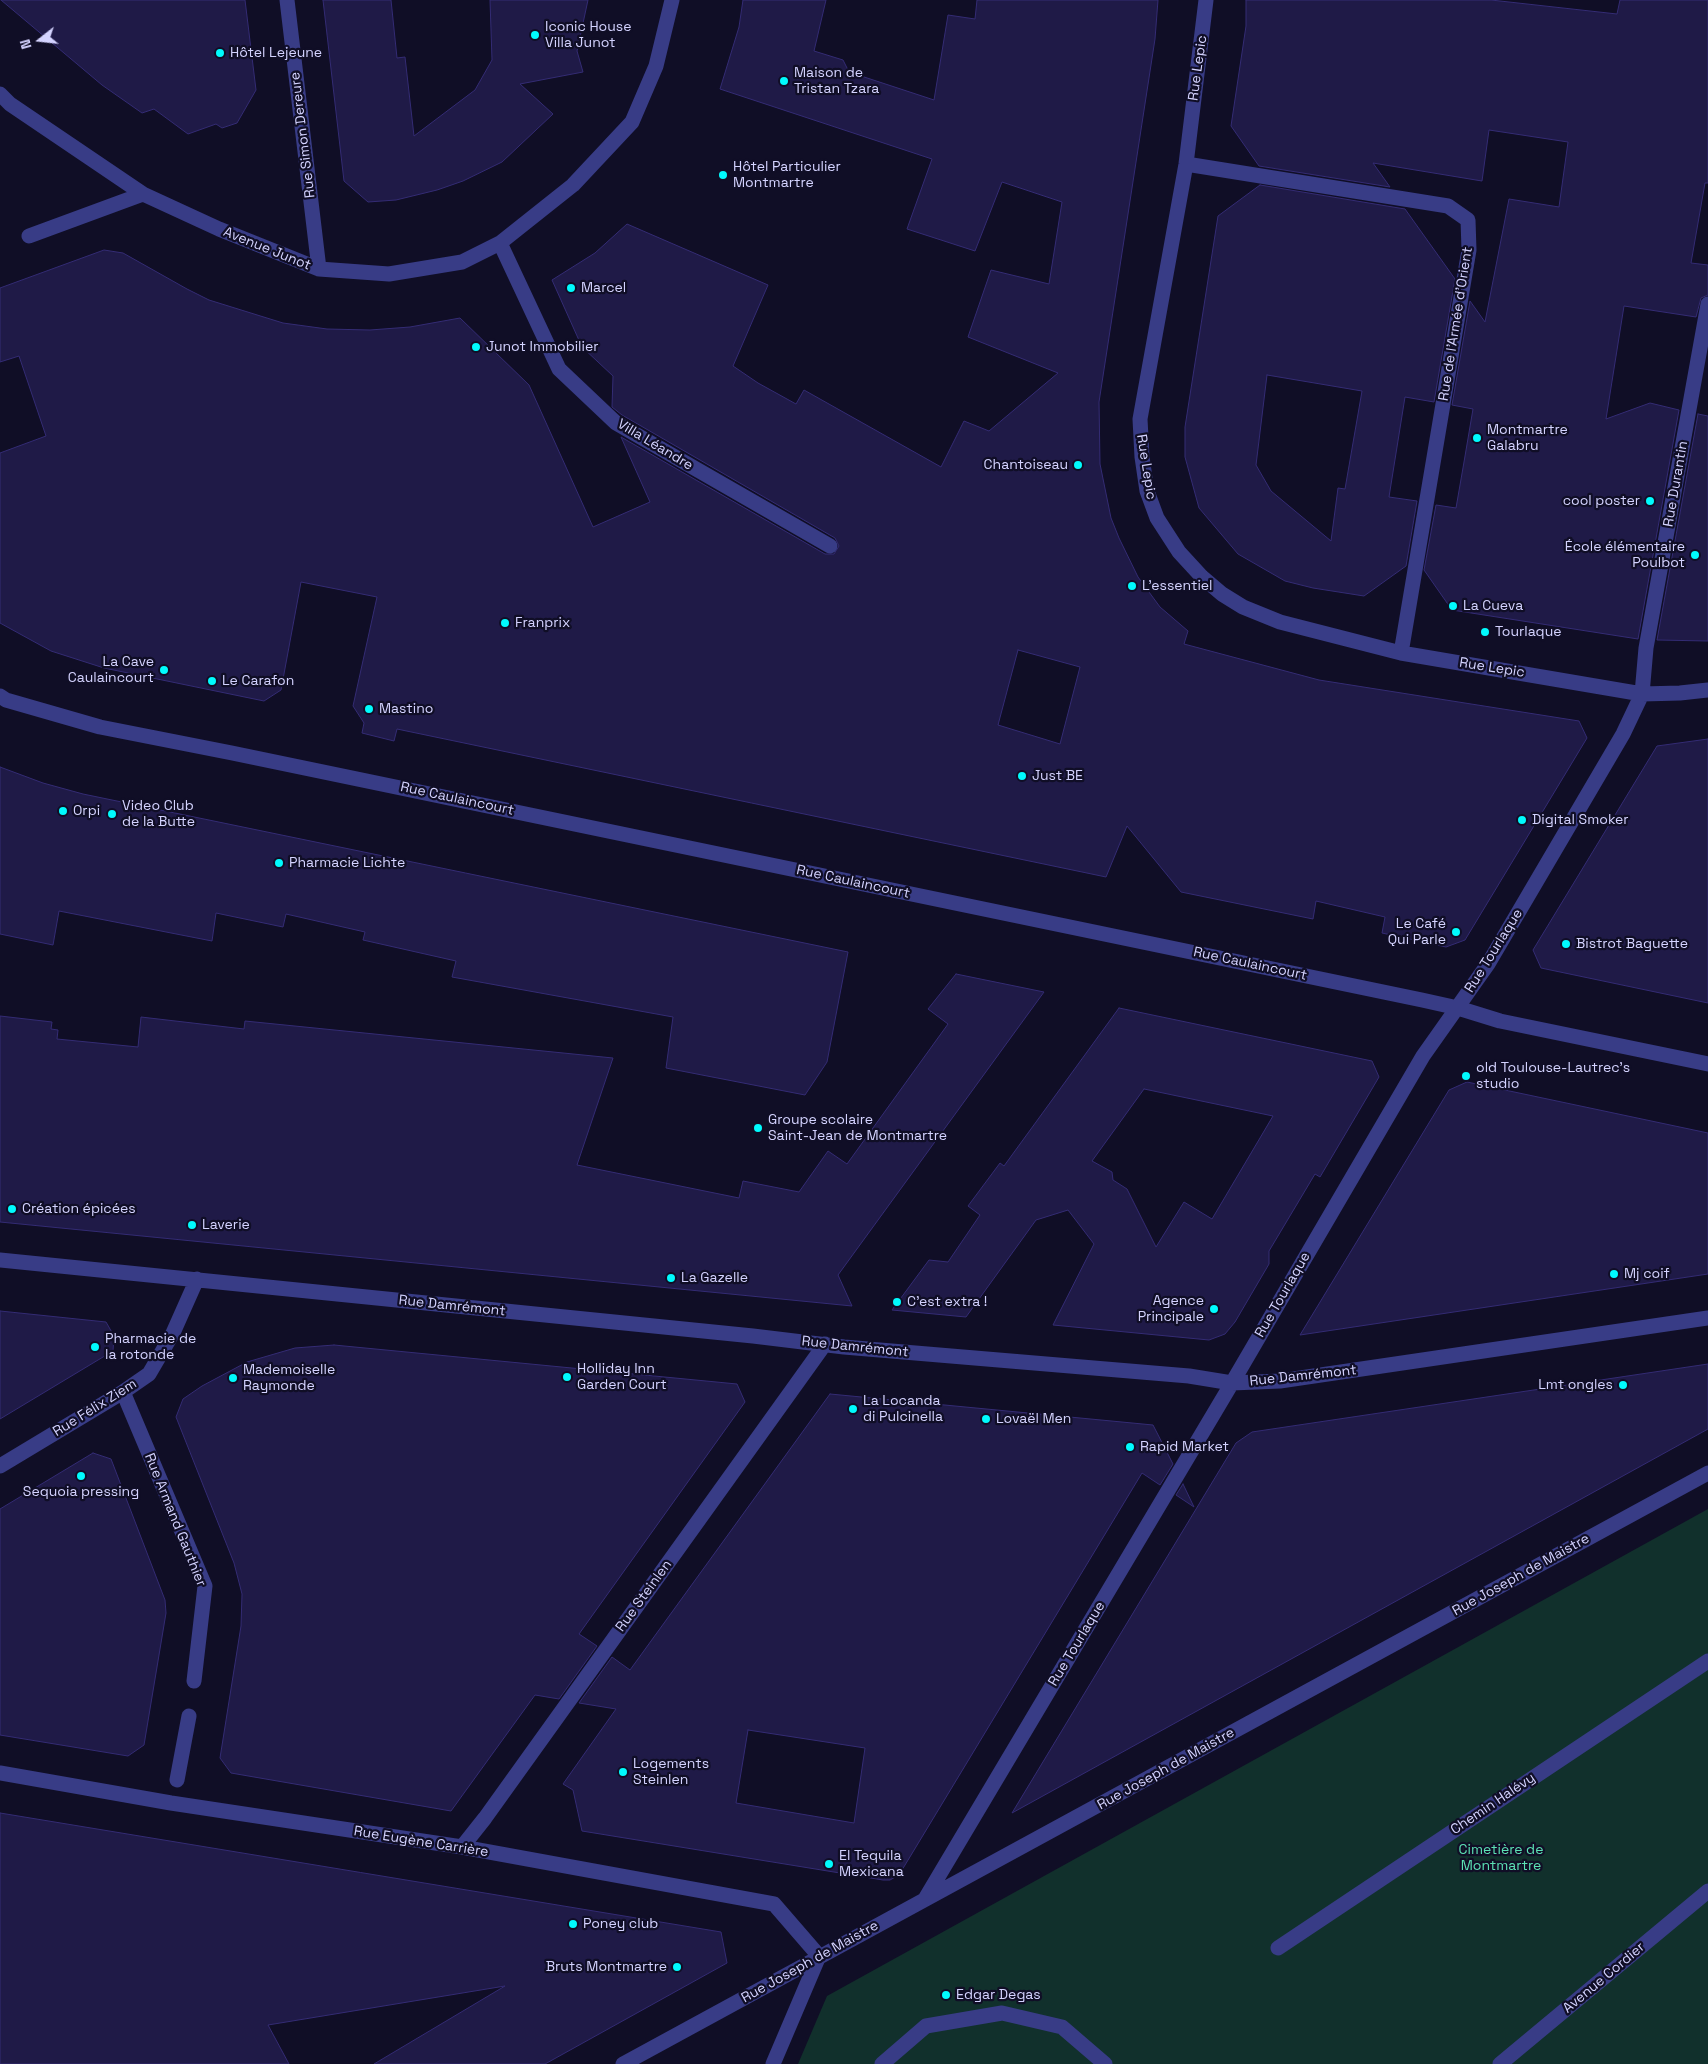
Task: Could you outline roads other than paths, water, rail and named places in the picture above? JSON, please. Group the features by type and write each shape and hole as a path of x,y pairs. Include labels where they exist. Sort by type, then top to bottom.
{"street":[{"name":"Rue Simon Dereure","path":"287,0 319,269"},
{"name":"Avenue Junot","path":"0,94 10,104 143,194 219,230 319,269 389,274 462,262 500,243 573,185 632,122 656,66 672,0"},
{"name":"Rue Lepic","path":"1206,0 1186,164 1140,419 1142,457 1148,491 1157,518 1179,552 1202,577 1222,594 1243,607 1280,622 1401,653 1642,694 1708,690"},
{"name":"Rue de l'Armée d'Orient","path":"1186,164 1448,206 1468,220 1469,250 1401,653"},
{"path":"29,236 143,194"},
{"name":"Villa Léandre","path":"500,243 560,369 616,423 830,546"},
{"name":"Rue Durantin","path":"1642,694 1646,648 1708,304"},
{"name":"Rue Tourlaque","path":"925,1899 1232,1383 1423,1056 1488,964 1623,734 1642,694"},
{"name":"Rue Caulaincourt","path":"0,696 6,700 100,727 1458,1008 1500,1020 1708,1064"},
{"name":"Rue Damrémont","path":"0,1260 825,1344 1189,1376 1232,1383 1280,1381 1708,1318"},
{"name":"Rue Félix Ziem","path":"0,1466 123,1392 149,1374 173,1333 197,1279"},
{"name":"Rue Steinlen","path":"462,1848 825,1344"},
{"name":"Rue Armand Gauthier","path":"123,1392 205,1586 194,1681"},
{"name":"Rue Joseph de Maistre","path":"623,2064 1708,1473"},
{"name":"Chemin Halévy","path":"1278,1948 1708,1661"},
{"path":"177,1780 190,1716"},
{"name":"Rue Eugène Carrière","path":"0,1773 171,1803 462,1848 774,1904 819,1956"},
{"name":"Avenue Cordier","path":"1500,2064 1708,1891"},
{"path":"773,2064 819,1956"},
{"path":"882,2064 926,2026 1002,2013 1062,2027 1104,2064"}],"place":[{"name":"Iconic House Villa Junot","path":"535,35"},
{"name":"Hôtel Lejeune","path":"220,53"},
{"name":"Maison de Tristan Tzara","path":"784,81"},
{"name":"Hôtel Particulier Montmartre","path":"723,175"},
{"name":"Marcel","path":"571,288"},
{"name":"Junot Immobilier","path":"476,347"},
{"name":"Montmartre Galabru","path":"1477,438"},
{"name":"Chantoiseau","path":"1078,465"},
{"name":"cool poster","path":"1650,501"},
{"name":"École élémentaire Poulbot","path":"1695,555"},
{"name":"L'essentiel","path":"1132,586"},
{"name":"La Cueva","path":"1453,606"},
{"name":"Franprix","path":"505,623"},
{"name":"Tourlaque","path":"1485,632"},
{"name":"La Cave Caulaincourt","path":"164,670"},
{"name":"Le Carafon","path":"212,681"},
{"name":"Mastino","path":"369,709"},
{"name":"Just BE","path":"1022,776"},
{"name":"Orpi","path":"63,811"},
{"name":"Video Club de la Butte","path":"112,814"},
{"name":"Digital Smoker","path":"1522,820"},
{"name":"Pharmacie Lichte","path":"279,863"},
{"name":"Le Café Qui Parle","path":"1456,932"},
{"name":"Bistrot Baguette","path":"1566,944"},
{"name":"old Toulouse-Lautrec's studio","path":"1466,1076"},
{"name":"Groupe scolaire Saint-Jean de Montmartre","path":"758,1128"},
{"name":"Création épicées","path":"12,1209"},
{"name":"Laverie","path":"192,1225"},
{"name":"Mj coif","path":"1614,1274"},
{"name":"La Gazelle","path":"671,1278"},
{"name":"C'est extra !","path":"897,1302"},
{"name":"Agence Principale","path":"1214,1309"},
{"name":"Pharmacie de la rotonde","path":"95,1347"},
{"name":"Holliday Inn Garden Court","path":"567,1377"},
{"name":"Mademoiselle Raymonde","path":"233,1378"},
{"name":"Lmt ongles","path":"1623,1385"},
{"name":"La Locanda di Pulcinella","path":"853,1409"},
{"name":"Lovaël Men","path":"986,1419"},
{"name":"Rapid Market","path":"1130,1447"},
{"name":"Sequoia pressing","path":"81,1476"},
{"name":"Logements Steinlen","path":"623,1772"},
{"name":"El Tequila Mexicana","path":"829,1864"},
{"name":"Poney club","path":"573,1924"},
{"name":"Bruts Montmartre","path":"677,1967"},
{"name":"Edgar Degas","path":"946,1995"}],"park label":[{"name":"Cimetière de Montmartre","path":"1501,1858"}]}
